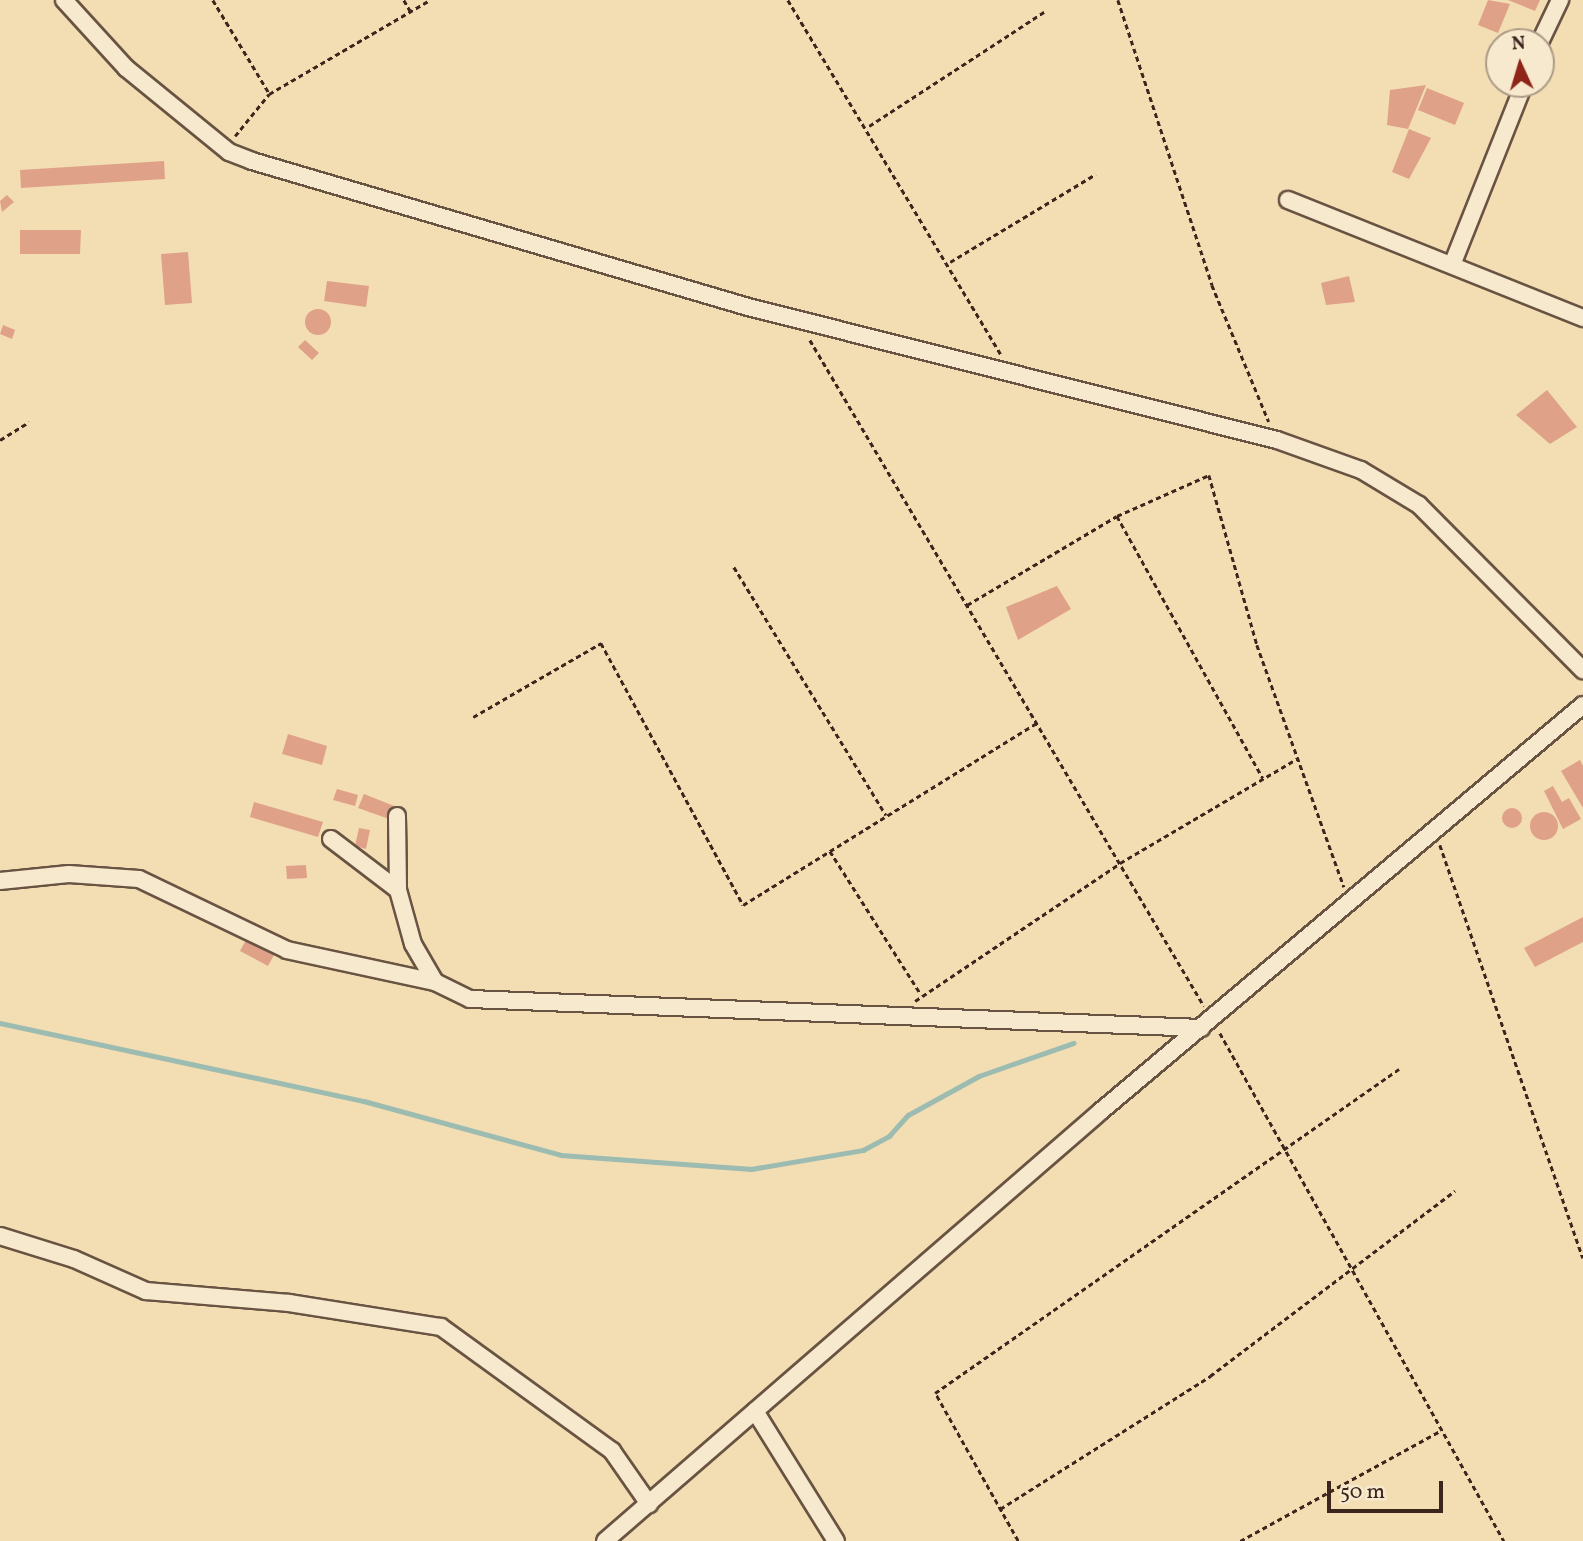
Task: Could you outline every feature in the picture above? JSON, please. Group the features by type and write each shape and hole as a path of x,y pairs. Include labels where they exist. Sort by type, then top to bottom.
{"street":[{"path":"64,0 126,68 229,152 797,319 1277,440 1361,470 1419,505 1583,670"},
{"path":"1547,28 1560,0"},
{"path":"1452,265 1518,98"},
{"path":"1288,200 1583,318"},
{"path":"606,1541 1348,900 1436,832 1583,705"},
{"path":"397,816 398,890 413,944 435,982"},
{"path":"331,839 398,890"},
{"path":"0,881 69,874 139,879 286,950 435,982 470,999 635,1001 904,1019 1207,1023"},
{"path":"0,1236 74,1259 146,1291 265,1300 442,1327 612,1451 649,1504"},
{"path":"755,1411 836,1541"}],"path":[{"path":"213,0 269,93"},
{"path":"404,0 411,12"},
{"path":"229,152 236,132 269,93 430,0"},
{"path":"789,0 950,262 1010,371"},
{"path":"1118,0 1212,285 1277,440"},
{"path":"869,127 1044,12"},
{"path":"950,262 1096,174"},
{"path":"797,319 1119,863 1207,1023 1283,1146 1504,1541"},
{"path":"0,440 29,422"},
{"path":"967,605 1117,516 1209,475 1298,758 1348,900"},
{"path":"1117,516 1263,778"},
{"path":"734,567 886,816"},
{"path":"473,717 601,643 743,905 1037,723"},
{"path":"904,1019 920,993 1119,863 1298,758"},
{"path":"1436,832 1583,1258"},
{"path":"830,851 920,993"},
{"path":"1018,1541 935,1394 1283,1146 1399,1069"},
{"path":"1000,1509 1210,1376 1455,1191"},
{"path":"1240,1541 1442,1430"}],"building":[{"path":"1488,0 1510,4 1500,28 1478,25"},
{"path":"1508,0 1540,0 1535,11"},
{"path":"1426,85 1408,129 1387,125 1390,90"},
{"path":"1427,88 1464,103 1455,125 1418,110"},
{"path":"1409,129 1431,138 1409,179 1392,172"},
{"path":"164,161 165,179 21,188 20,170"},
{"path":"7,195 14,202 2,212 0,201"},
{"path":"20,230 81,230 80,254 20,254"},
{"path":"188,252 192,303 165,305 161,254"},
{"path":"1349,276 1355,302 1326,305 1321,283"},
{"path":"327,281 369,286 366,307 324,301"},
{"path":"318,309 327,313 331,322 327,331 318,335 309,331 305,322 309,313"},
{"path":"3,325 15,330 12,339 0,334"},
{"path":"305,340 319,353 312,360 298,347"},
{"path":"1547,390 1577,427 1550,444 1516,415"},
{"path":"1057,586 1071,609 1018,640 1006,607"},
{"path":"288,734 327,746 322,765 282,754"},
{"path":"1580,760 1583,766 1583,808 1561,771"},
{"path":"1553,786 1562,802 1569,798 1581,819 1563,829 1544,791"},
{"path":"337,789 358,795 355,806 333,800"},
{"path":"364,794 394,806 389,819 358,808"},
{"path":"254,802 323,822 318,837 250,817"},
{"path":"1508,808 1516,808 1522,818 1516,828 1508,828 1502,822 1502,814"},
{"path":"1544,812 1554,816 1558,826 1554,836 1544,840 1534,836 1530,826 1534,816"},
{"path":"359,828 370,830 366,849 355,846"},
{"path":"306,865 307,878 287,879 286,866"},
{"path":"1583,917 1583,942 1535,967 1524,948"},
{"path":"246,940 274,955 268,966 240,951"}],"waterway":[{"path":"0,1023 364,1101 561,1155 751,1169 863,1150 889,1136 908,1115 979,1076 1073,1043"}]}
